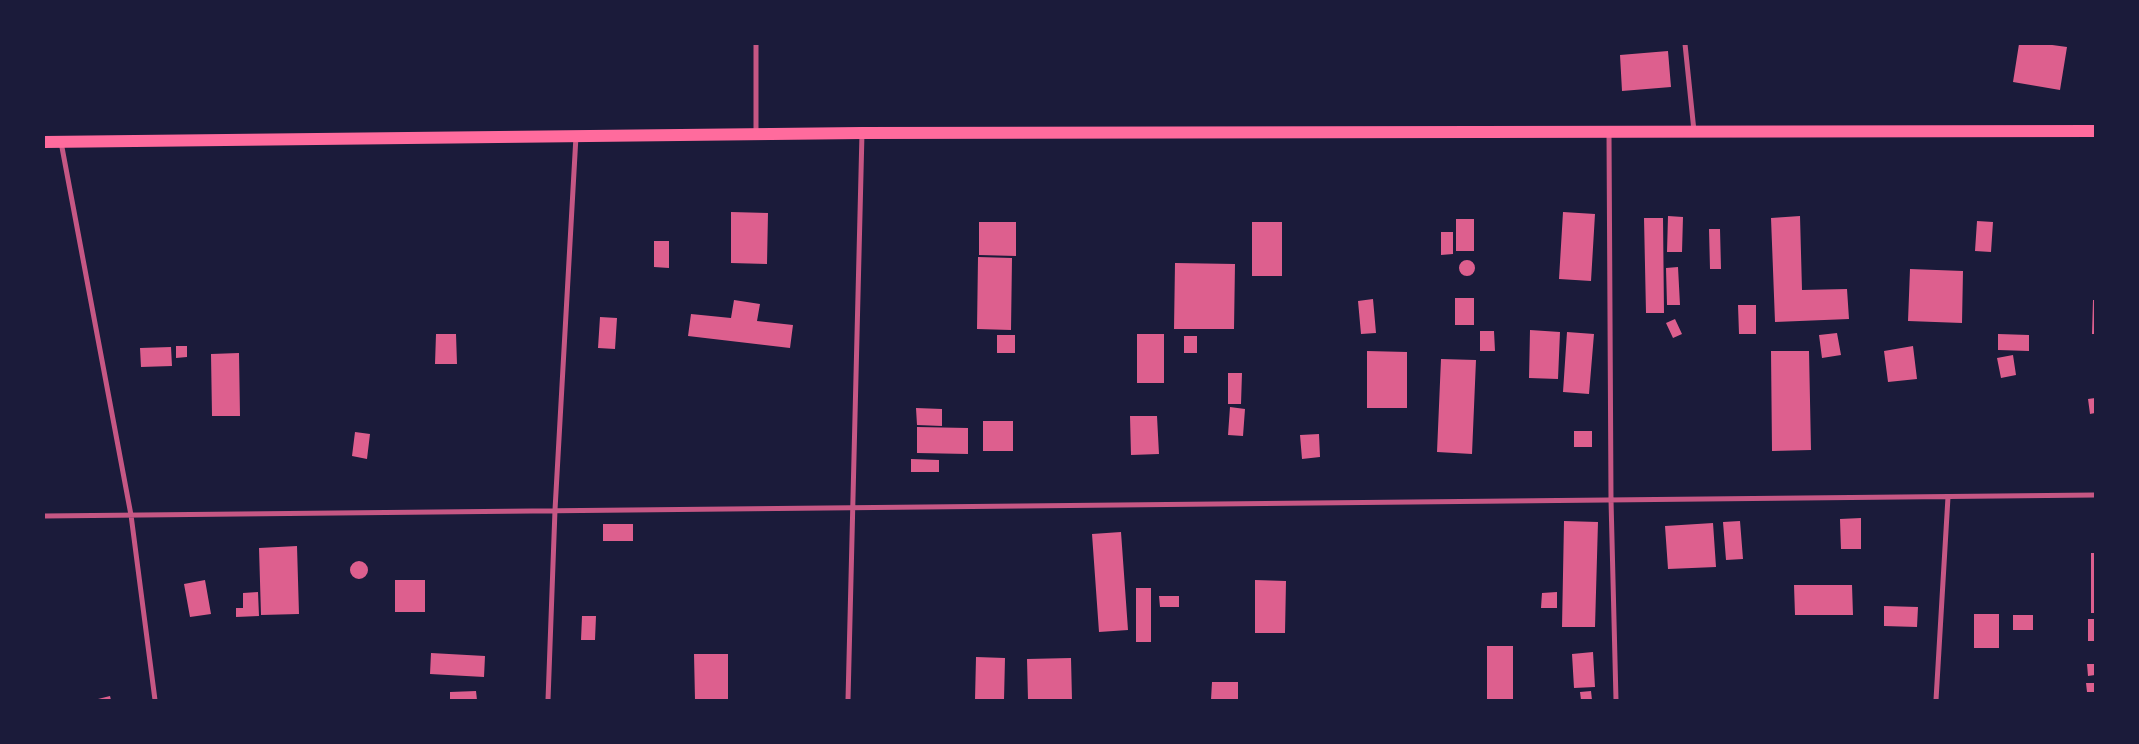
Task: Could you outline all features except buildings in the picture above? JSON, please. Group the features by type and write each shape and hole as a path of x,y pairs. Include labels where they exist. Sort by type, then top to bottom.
{"main road":[{"path":"44,142 862,132 2095,130"}],"street":[{"path":"756,44 756,134"},
{"path":"1685,44 1694,131"},
{"path":"1610,131 1611,500 1616,700"},
{"path":"848,700 862,132"},
{"path":"548,700 555,510 576,136"},
{"path":"61,142 131,515 155,700"},
{"path":"44,516 2095,495"},
{"path":"1936,700 1948,497"}]}
